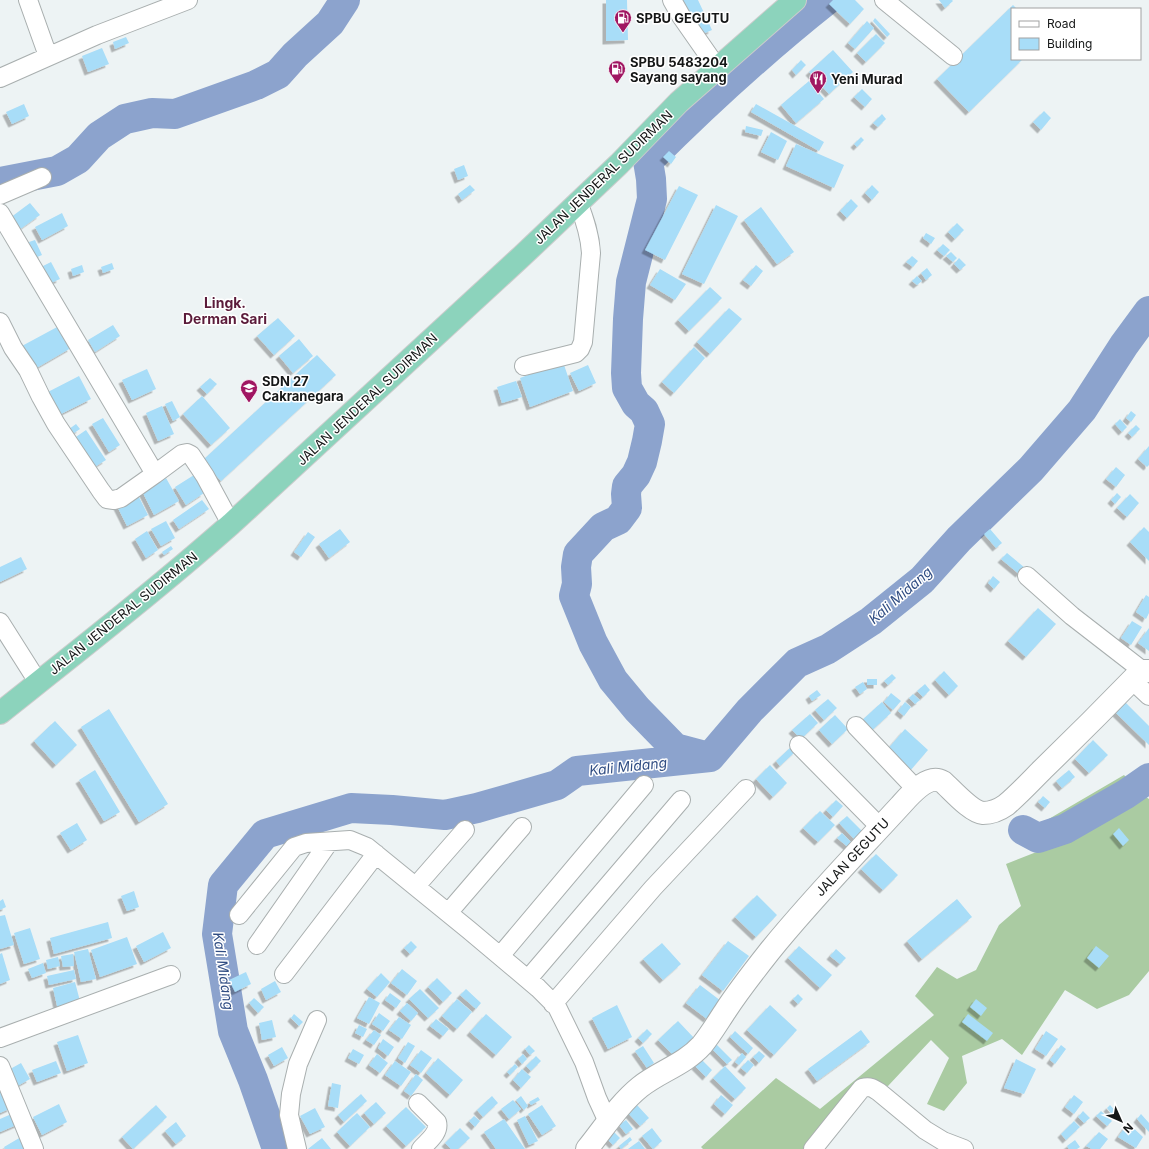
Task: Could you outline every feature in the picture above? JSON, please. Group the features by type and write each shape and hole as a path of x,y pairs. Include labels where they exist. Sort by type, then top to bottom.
{"highway":[{"name":"JALAN JENDERAL SUDIRMAN","path":"0,713 118,620 231,524 371,396 578,202 680,102 795,0"}],"street":[{"path":"28,0 48,56"},
{"path":"0,78 97,35 188,0"},
{"path":"672,0 681,16 718,68"},
{"path":"884,0 953,56"},
{"path":"0,195 42,177"},
{"path":"524,366 576,353 580,349 583,342 591,253 590,239 586,223 578,202"},
{"path":"0,213 155,474"},
{"path":"0,322 13,348 28,370 56,424 107,499 114,500 121,498 182,454 187,453 191,455 205,476 231,524"},
{"path":"1027,576 1141,674 1149,696"},
{"path":"0,622 38,682"},
{"name":"JALAN GEGUTU","path":"587,1149 628,1098 640,1087 656,1076 680,1064 701,1046 710,1036 725,1011 768,952 803,911 880,827 917,790 929,780 938,779 968,806 977,812 994,812 1005,805 1141,674"},
{"path":"856,726 917,790"},
{"path":"799,745 880,827"},
{"path":"500,956 644,785"},
{"path":"553,1004 654,888 746,789"},
{"path":"528,980 681,800"},
{"path":"448,913 522,828"},
{"path":"416,886 465,830"},
{"path":"239,915 294,847 306,843 350,840 367,847 500,956 557,1007 578,1048 608,1122"},
{"path":"257,945 329,842"},
{"path":"284,974 376,854"},
{"path":"0,1038 171,975"},
{"path":"298,1149 289,1115 291,1094 298,1064 317,1020"},
{"path":"0,1066 34,1149"},
{"path":"813,1149 862,1088 869,1087 879,1092 925,1130 943,1141 964,1149"},
{"path":"418,1103 438,1124 436,1133 421,1149"}],"green space":[{"path":"1124,775 1143,795 1149,799 1149,971 1129,995 1097,1009 1065,990 1022,1055 1002,1039 962,1056 967,1083 944,1111 927,1104 949,1058 931,1040 888,1086 860,1083 806,1149 703,1149 701,1147 776,1078 820,1109 934,1015 915,996 937,967 957,979 976,970 999,925 1021,906 1006,864 1039,851 1047,820"}],"building":[{"path":"606,0 627,0 628,40 606,41"},
{"path":"681,0 698,0 712,30 698,36"},
{"path":"833,0 855,0 864,9 850,24 829,4"},
{"path":"939,0 952,0 953,1 945,8"},
{"path":"1013,5 1016,8 1011,8 1011,60 1022,60 969,112 937,79"},
{"path":"875,18 890,34 887,37 873,21"},
{"path":"867,21 874,28 855,49 848,43"},
{"path":"876,34 885,43 866,62 857,53"},
{"path":"126,37 129,43 115,49 113,42"},
{"path":"102,48 109,64 88,72 82,56"},
{"path":"833,50 853,72 829,94 809,72"},
{"path":"801,60 806,65 796,75 792,70"},
{"path":"809,81 824,99 796,123 781,105"},
{"path":"862,89 872,99 865,107 854,97"},
{"path":"24,104 29,116 12,124 6,112"},
{"path":"756,104 824,142 819,151 751,112"},
{"path":"1044,111 1051,118 1041,130 1033,122"},
{"path":"882,114 886,119 878,127 873,123"},
{"path":"746,126 763,130 761,136 745,132"},
{"path":"771,132 787,141 778,160 761,152"},
{"path":"861,137 864,140 857,147 854,144"},
{"path":"796,144 844,165 834,188 786,166"},
{"path":"669,151 676,157 671,164 663,157"},
{"path":"464,165 468,176 458,180 454,169"},
{"path":"470,185 475,190 462,200 458,194"},
{"path":"872,185 879,192 872,200 865,193"},
{"path":"679,186 698,195 665,260 645,250"},
{"path":"851,199 858,206 847,218 840,211"},
{"path":"30,203 40,215 19,230 10,218"},
{"path":"716,205 738,216 704,284 682,274"},
{"path":"761,207 794,252 777,264 744,220"},
{"path":"62,213 68,226 42,240 35,227"},
{"path":"957,223 964,230 955,239 948,232"},
{"path":"926,233 935,238 931,244 923,238"},
{"path":"35,240 42,255 35,258 29,242"},
{"path":"943,244 950,250 944,256 937,250"},
{"path":"951,252 957,258 953,262 946,256"},
{"path":"912,256 918,261 913,267 906,262"},
{"path":"959,258 966,265 960,270 954,264"},
{"path":"51,262 60,279 49,284 41,267"},
{"path":"112,263 114,269 103,273 101,267"},
{"path":"82,265 84,272 73,276 71,269"},
{"path":"756,265 763,271 751,286 743,280"},
{"path":"927,268 932,275 926,280 921,273"},
{"path":"660,269 686,284 675,300 650,285"},
{"path":"917,276 922,281 917,285 912,281"},
{"path":"710,287 722,298 689,331 678,320"},
{"path":"729,308 742,319 710,354 697,342"},
{"path":"278,318 295,336 274,355 257,336"},
{"path":"113,325 120,336 95,352 88,340"},
{"path":"59,326 71,348 33,370 20,347"},
{"path":"299,339 313,356 293,373 279,356"},
{"path":"694,347 705,358 674,393 662,382"},
{"path":"317,355 336,375 221,481 202,461"},
{"path":"563,362 573,391 530,407 520,378"},
{"path":"588,365 596,383 579,391 570,373"},
{"path":"147,369 156,389 132,400 122,380"},
{"path":"79,376 91,399 55,417 44,394"},
{"path":"210,378 217,384 207,394 200,387"},
{"path":"516,381 522,397 502,403 497,387"},
{"path":"202,396 230,428 211,445 183,414"},
{"path":"172,401 180,417 173,421 165,404"},
{"path":"162,406 174,434 158,441 146,413"},
{"path":"1131,411 1136,415 1131,422 1126,418"},
{"path":"103,418 120,445 109,452 92,424"},
{"path":"1120,419 1127,427 1122,432 1115,424"},
{"path":"76,424 80,429 68,437 65,432"},
{"path":"1136,425 1140,429 1132,437 1128,433"},
{"path":"86,430 106,460 93,468 73,439"},
{"path":"1149,446 1149,465 1147,467 1138,459"},
{"path":"1116,467 1125,475 1116,487 1106,479"},
{"path":"194,475 204,493 186,505 175,487"},
{"path":"166,478 179,501 154,515 142,491"},
{"path":"1117,493 1121,497 1115,504 1111,500"},
{"path":"1130,494 1139,503 1127,517 1117,508"},
{"path":"138,495 148,515 127,526 117,506"},
{"path":"202,500 209,509 179,529 173,520"},
{"path":"166,521 175,538 161,546 151,529"},
{"path":"1144,527 1149,532 1149,561 1130,542"},
{"path":"340,529 350,542 329,558 319,544"},
{"path":"990,529 1002,543 996,548 984,534"},
{"path":"147,531 158,550 146,558 135,539"},
{"path":"308,532 315,537 301,557 294,552"},
{"path":"171,546 173,549 164,555 162,552"},
{"path":"1007,553 1025,568 1019,574 1001,559"},
{"path":"21,557 27,569 0,582 0,567"},
{"path":"993,576 1000,582 994,589 988,583"},
{"path":"1146,595 1149,597 1149,613 1146,619 1136,612"},
{"path":"1038,608 1056,624 1026,657 1008,641"},
{"path":"1132,621 1142,627 1131,645 1121,638"},
{"path":"1149,628 1149,651 1138,643"},
{"path":"944,671 958,686 949,695 935,680"},
{"path":"892,674 896,678 888,685 884,681"},
{"path":"867,679 877,679 877,685 867,685"},
{"path":"863,682 867,689 860,694 855,687"},
{"path":"925,684 930,690 923,697 917,691"},
{"path":"817,690 821,695 812,701 809,696"},
{"path":"891,693 901,701 893,710 884,702"},
{"path":"913,694 920,700 915,704 909,698"},
{"path":"828,699 837,708 824,720 815,710"},
{"path":"1124,701 1149,726 1149,745 1114,711"},
{"path":"882,702 891,713 868,734 859,723"},
{"path":"905,702 911,707 904,716 898,711"},
{"path":"109,709 168,804 139,822 81,727"},
{"path":"810,714 818,723 801,739 792,730"},
{"path":"835,715 848,729 832,744 819,730"},
{"path":"55,721 77,745 56,765 34,741"},
{"path":"905,729 928,750 909,772 886,751"},
{"path":"1093,740 1108,755 1089,773 1075,759"},
{"path":"792,746 796,751 780,766 776,761"},
{"path":"770,765 787,783 773,797 756,779"},
{"path":"95,770 120,812 104,821 79,780"},
{"path":"1069,770 1075,777 1062,788 1056,781"},
{"path":"1043,796 1050,802 1045,808 1038,802"},
{"path":"836,800 843,806 833,817 826,810"},
{"path":"820,811 835,825 818,842 803,828"},
{"path":"847,816 864,833 856,841 839,823"},
{"path":"77,823 87,840 71,850 60,833"},
{"path":"1119,828 1129,840 1123,846 1113,834"},
{"path":"842,833 853,844 849,848 837,838"},
{"path":"876,854 898,875 883,890 861,869"},
{"path":"134,891 139,907 127,911 121,896"},
{"path":"757,895 777,915 756,937 735,917"},
{"path":"3,899 6,907 0,910 0,901"},
{"path":"957,899 972,917 922,959 907,941"},
{"path":"5,915 14,945 0,949 0,916"},
{"path":"108,922 112,938 54,954 50,938"},
{"path":"30,928 40,959 24,964 14,933"},
{"path":"163,932 171,948 144,962 136,946"},
{"path":"127,937 137,964 100,977 91,950"},
{"path":"411,941 417,947 410,954 404,948"},
{"path":"728,941 749,956 723,991 702,975"},
{"path":"662,943 681,964 663,980 643,959"},
{"path":"799,946 832,975 820,988 788,958"},
{"path":"1096,946 1109,956 1099,968 1087,958"},
{"path":"88,949 96,979 81,982 74,952"},
{"path":"836,949 846,958 840,964 830,956"},
{"path":"2,953 10,980 0,984 0,954"},
{"path":"73,954 74,966 63,967 61,956"},
{"path":"58,957 60,966 48,969 46,960"},
{"path":"43,963 46,973 32,978 28,969"},
{"path":"402,969 417,981 407,995 391,983"},
{"path":"74,970 76,979 49,985 47,976"},
{"path":"246,972 251,984 235,992 229,980"},
{"path":"381,973 390,982 377,997 367,989"},
{"path":"437,978 452,993 443,1002 428,987"},
{"path":"275,981 281,992 266,1000 261,989"},
{"path":"75,982 81,1005 58,1010 53,988"},
{"path":"700,985 721,1001 707,1019 686,1003"},
{"path":"420,989 439,1008 428,1018 409,999"},
{"path":"466,989 481,1003 476,1009 460,995"},
{"path":"390,993 401,1001 396,1008 385,1000"},
{"path":"798,994 803,999 798,1004 793,999"},
{"path":"369,997 380,1003 369,1024 357,1018"},
{"path":"254,998 264,1007 258,1013 249,1003"},
{"path":"457,999 472,1012 457,1029 442,1016"},
{"path":"976,999 987,1008 981,1016 970,1007"},
{"path":"407,1003 418,1013 411,1021 400,1011"},
{"path":"617,1005 632,1037 608,1049 592,1018"},
{"path":"770,1005 797,1030 774,1055 747,1030"},
{"path":"379,1013 390,1021 383,1031 372,1024"},
{"path":"294,1014 303,1022 299,1026 291,1018"},
{"path":"486,1014 512,1037 496,1055 470,1032"},
{"path":"968,1014 993,1033 987,1041 962,1022"},
{"path":"399,1017 411,1025 402,1039 389,1030"},
{"path":"436,1019 449,1029 443,1036 430,1026"},
{"path":"272,1020 276,1037 262,1040 259,1023"},
{"path":"678,1021 695,1039 676,1058 658,1040"},
{"path":"359,1025 367,1029 363,1037 355,1033"},
{"path":"647,1029 652,1034 643,1043 638,1038"},
{"path":"374,1030 381,1035 374,1045 366,1040"},
{"path":"861,1030 870,1042 817,1081 808,1069"},
{"path":"735,1031 753,1048 748,1054 730,1037"},
{"path":"1046,1031 1058,1039 1046,1056 1035,1049"},
{"path":"78,1035 88,1063 67,1071 57,1042"},
{"path":"383,1039 394,1047 388,1056 378,1048"},
{"path":"408,1042 415,1046 405,1063 398,1058"},
{"path":"715,1043 732,1060 727,1064 711,1048"},
{"path":"529,1045 535,1051 530,1055 525,1049"},
{"path":"1061,1045 1066,1049 1055,1064 1050,1060"},
{"path":"643,1046 654,1063 647,1068 635,1051"},
{"path":"282,1047 288,1058 274,1066 268,1055"},
{"path":"353,1049 364,1055 359,1064 348,1058"},
{"path":"421,1050 432,1058 421,1073 410,1065"},
{"path":"759,1051 765,1056 759,1063 753,1057"},
{"path":"742,1053 746,1057 739,1065 735,1062"},
{"path":"377,1054 388,1063 380,1073 369,1065"},
{"path":"523,1054 527,1059 522,1064 518,1059"},
{"path":"536,1056 541,1061 531,1071 526,1066"},
{"path":"438,1058 463,1080 450,1095 426,1073"},
{"path":"701,1059 712,1070 706,1077 695,1066"},
{"path":"1016,1059 1036,1069 1024,1094 1004,1088"},
{"path":"748,1060 754,1065 747,1073 741,1068"},
{"path":"56,1061 61,1073 37,1082 32,1070"},
{"path":"395,1061 411,1072 401,1086 385,1075"},
{"path":"21,1063 30,1079 12,1089 3,1073"},
{"path":"515,1064 518,1067 510,1075 507,1072"},
{"path":"725,1066 746,1088 735,1099 713,1078"},
{"path":"522,1069 531,1077 521,1088 513,1080"},
{"path":"416,1074 423,1080 411,1096 404,1091"},
{"path":"0,1082 11,1108 0,1113"},
{"path":"332,1083 341,1085 338,1108 328,1106"},
{"path":"361,1094 367,1101 344,1122 338,1115"},
{"path":"721,1095 733,1105 725,1114 714,1104"},
{"path":"1074,1095 1083,1102 1074,1114 1065,1107"},
{"path":"492,1096 498,1103 483,1117 477,1110"},
{"path":"521,1096 528,1106 524,1110 516,1100"},
{"path":"538,1097 540,1100 531,1105 529,1102"},
{"path":"513,1100 521,1109 509,1119 501,1109"},
{"path":"376,1102 386,1113 374,1124 364,1113"},
{"path":"59,1104 67,1122 42,1135 33,1117"},
{"path":"156,1105 167,1117 133,1149 122,1137"},
{"path":"542,1105 556,1126 542,1135 528,1114"},
{"path":"637,1105 649,1118 640,1126 628,1113"},
{"path":"1110,1105 1118,1114 1114,1117 1107,1108"},
{"path":"406,1107 426,1127 406,1146 386,1126"},
{"path":"315,1108 325,1127 310,1134 300,1116"},
{"path":"1083,1111 1090,1118 1084,1123 1078,1117"},
{"path":"1101,1111 1112,1121 1107,1126 1096,1116"},
{"path":"16,1112 21,1123 0,1132 0,1119"},
{"path":"357,1113 370,1127 350,1146 337,1132"},
{"path":"1141,1114 1149,1123 1149,1132 1137,1119"},
{"path":"474,1116 480,1121 475,1127 469,1121"},
{"path":"525,1116 538,1141 529,1145 517,1120"},
{"path":"504,1119 525,1149 496,1149 484,1132"},
{"path":"626,1120 633,1129 626,1134 619,1125"},
{"path":"1074,1121 1080,1127 1066,1140 1061,1134"},
{"path":"176,1122 186,1136 176,1144 165,1131"},
{"path":"1128,1123 1143,1137 1136,1148 1118,1137"},
{"path":"460,1128 470,1138 458,1149 451,1149 445,1143"},
{"path":"652,1128 662,1141 653,1149 642,1136"},
{"path":"613,1131 620,1138 613,1145 606,1138"},
{"path":"1099,1132 1108,1139 1100,1149 1092,1149 1086,1146"},
{"path":"21,1137 28,1149 5,1149 4,1147"},
{"path":"630,1137 632,1140 621,1149 619,1146"},
{"path":"322,1138 331,1149 308,1149"},
{"path":"1075,1140 1080,1147 1077,1149 1069,1149 1067,1146"},
{"path":"639,1141 645,1149 628,1149"}],"waterway":[{"path":"0,182 57,171 78,159 99,136 125,119 152,113 175,114 256,85 278,74 295,55 330,23 345,0"},
{"path":"705,756 675,748 637,709 613,680 593,643 574,596 577,584 576,567 578,554 603,527 618,520 627,508 627,486 636,475 642,462 647,441 650,424 644,411 636,404 627,388 626,373 631,282 652,199 648,161 735,78 780,38 827,0"},
{"name":"Kali Midang","path":"277,1149 253,1080 233,1031 217,934 223,885 265,834 351,808 445,815 477,808 557,785 577,771 710,757 750,710 797,663 828,649 871,621 922,580 959,539 1031,469 1082,410 1124,345 1149,311"},
{"path":"1023,830 1038,838 1065,829 1126,794 1149,778"}],"place":[{"name":"SPBU GEGUTU","path":"623,33"},
{"name":"SPBU 5483204 Sayang sayang","path":"617,84"},
{"name":"Yeni Murad","path":"818,94"},
{"name":"SDN 27 Cakranegara","path":"249,403"}],"district":[{"name":"Lingk. Derman Sari","path":"225,310"}]}
